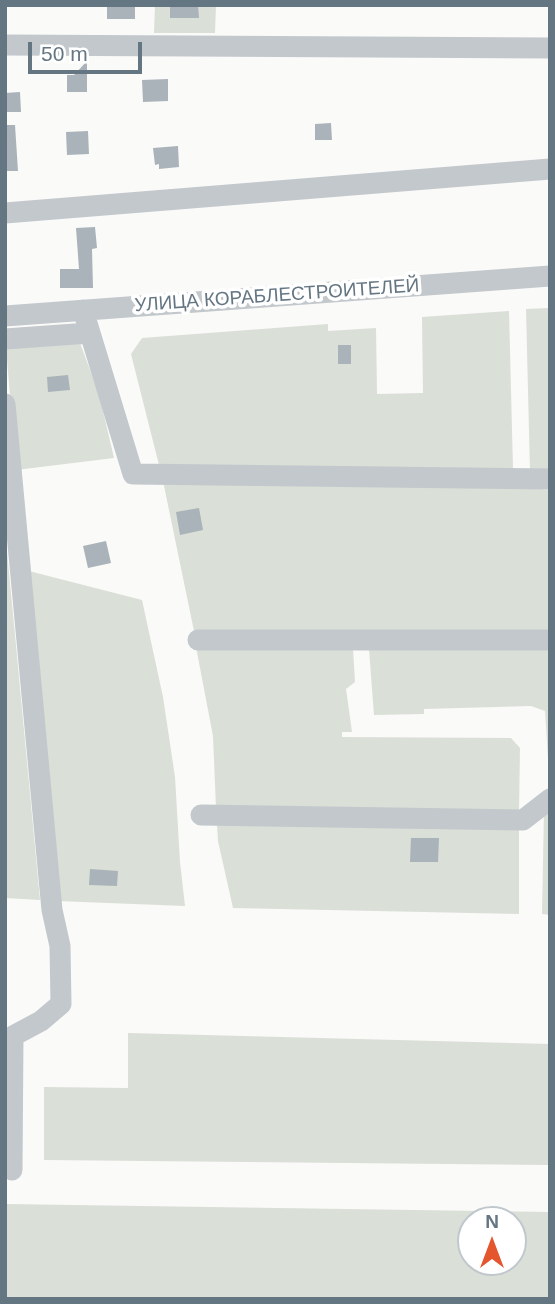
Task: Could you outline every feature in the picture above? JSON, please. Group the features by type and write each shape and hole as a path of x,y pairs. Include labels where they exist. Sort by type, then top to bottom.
{"street":[{"path":"5,45 550,48"},
{"path":"5,213 550,169"},
{"name":"УЛИЦА КОРАБЛЕСТРОИТЕЛЕЙ","path":"5,316 550,276"},
{"path":"83,310 133,474 550,479"},
{"path":"5,340 89,332"},
{"path":"5,404 52,910 61,958 61,1004 41,1021 13,1036 12,1170"},
{"path":"198,640 550,640"},
{"path":"201,815 523,820 550,799"}],"shaded area":[{"path":"155,5 216,5 215,33 154,33"},
{"path":"550,308 550,473 530,472 526,309"},
{"path":"509,311 513,469 159,465 131,354 142,338 328,324 328,331 376,328 377,394 423,393 422,317"},
{"path":"80,343 99,394 114,458 16,470 6,347"},
{"path":"163,481 495,484 550,490 550,633 194,631"},
{"path":"5,531 15,635 40,900 5,898"},
{"path":"25,570 142,600 163,697 175,777 185,906 57,901"},
{"path":"196,647 353,649 355,682 346,689 352,732 342,732 342,737 511,738 520,748 519,811 216,808 213,736"},
{"path":"369,649 550,649 550,790 545,711 531,706 424,709 424,714 374,715"},
{"path":"550,806 550,915 542,914 544,810"},
{"path":"217,824 519,828 519,914 233,908 218,841"},
{"path":"128,1033 550,1044 550,1165 44,1160 44,1087 128,1088"},
{"path":"5,1204 457,1211 457,1276 527,1276 527,1212 550,1212 550,1299 5,1299"}],"building":[{"path":"107,5 135,5 135,19 107,19"},
{"path":"170,5 198,5 199,18 170,18"},
{"path":"87,61 87,92 67,92 67,75 74,75"},
{"path":"168,79 168,101 143,102 142,80"},
{"path":"20,92 21,112 5,112 5,93"},
{"path":"331,123 332,140 315,140 315,124"},
{"path":"5,125 15,125 18,171 5,171"},
{"path":"88,131 89,154 67,155 66,132"},
{"path":"178,146 179,167 159,169 159,164 155,165 153,148"},
{"path":"95,227 97,248 92,249 93,288 60,288 60,269 79,269 76,228"},
{"path":"338,345 351,345 351,364 338,364"},
{"path":"68,375 70,390 48,392 47,377"},
{"path":"199,508 203,530 180,535 176,512"},
{"path":"106,541 111,563 88,568 83,546"},
{"path":"411,838 439,838 438,862 410,862"},
{"path":"90,869 118,871 117,886 89,885"}]}
